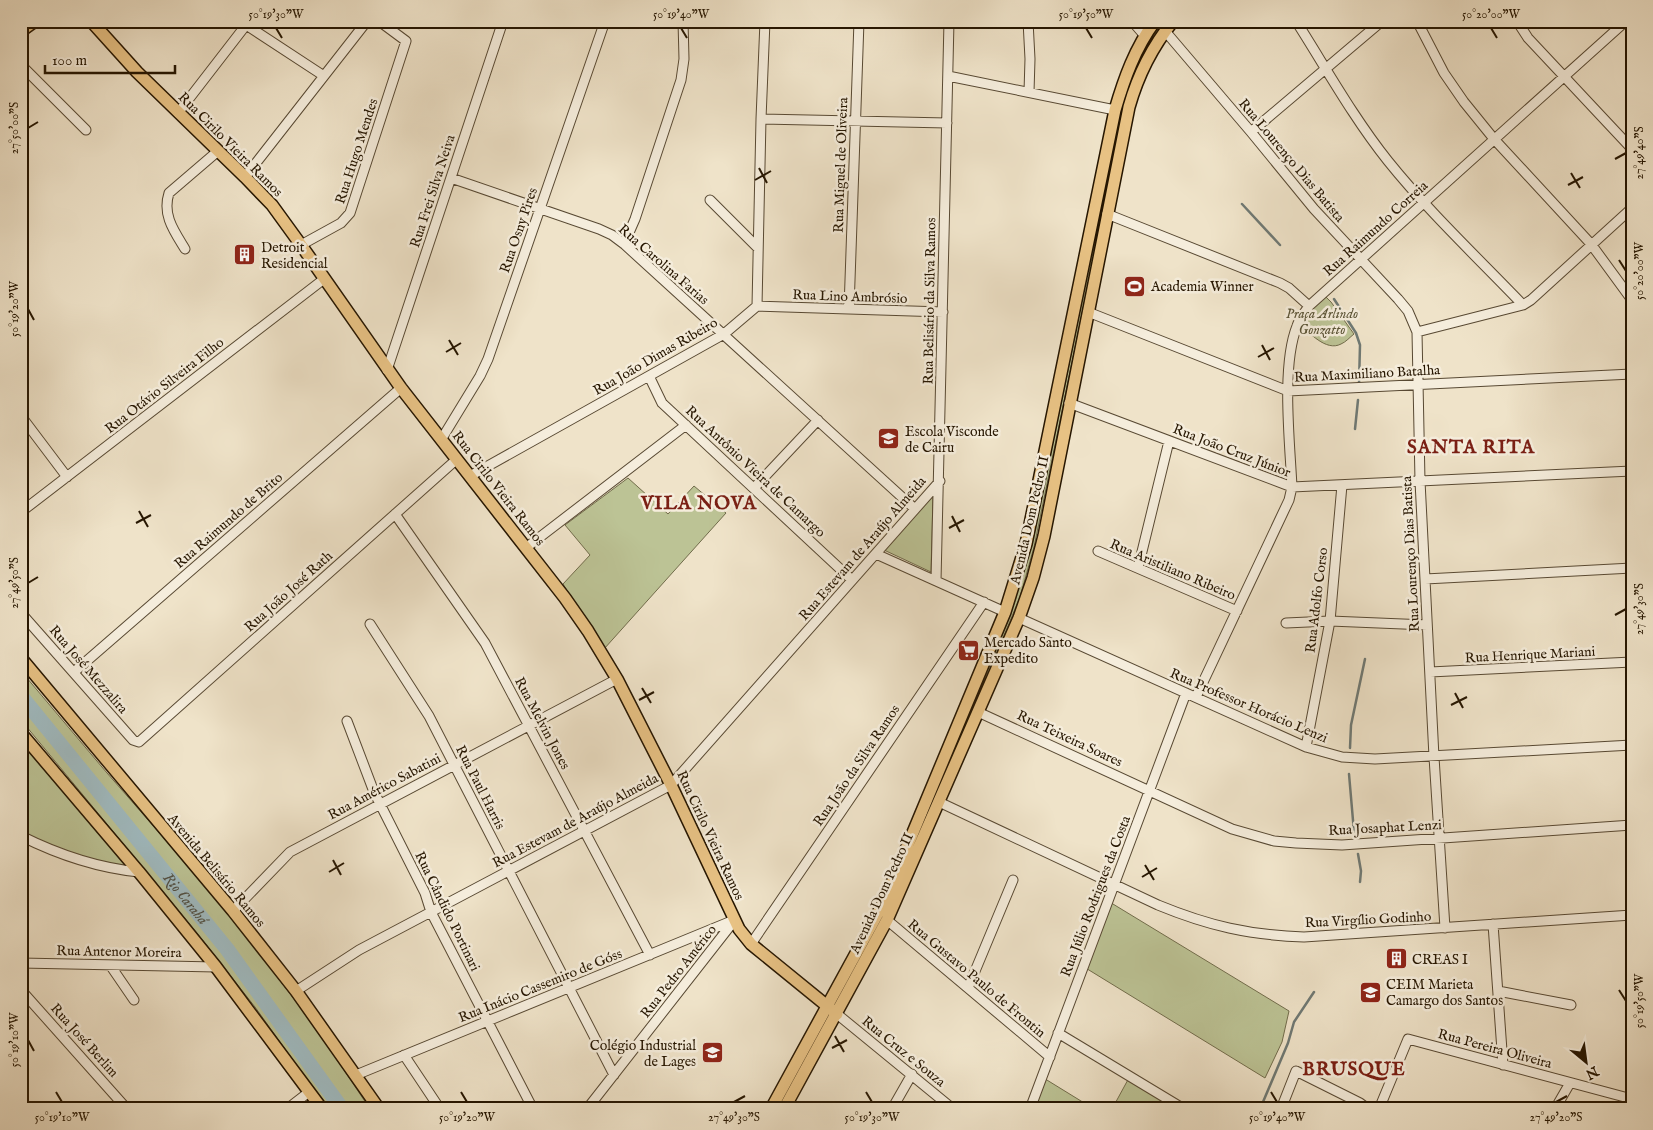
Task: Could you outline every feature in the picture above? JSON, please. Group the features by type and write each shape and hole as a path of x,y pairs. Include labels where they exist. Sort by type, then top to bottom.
{"main road":[{"path":"21,31 35,21"},
{"name":"Rua Cirilo Vieira Ramos","path":"91,21 137,72 246,177 272,205 387,370 527,547 577,614 617,679 671,785 744,938 832,1010"},
{"name":"Avenida Dom Pedro II","path":"784,1109 884,902 1005,612 1026,544 1115,110 1125,78 1145,36 1155,21"},
{"name":"Avenida Dom Pedro II","path":"771,1109 887,920 1019,618 1040,550 1134,88 1150,54 1173,21"},
{"name":"Avenida Belisário Ramos","path":"21,658 234,911 296,991 379,1109"},
{"path":"21,733 139,872 216,967 322,1109"}],"street":[{"path":"246,177 367,21"},
{"name":"Rua Hugo Mendes","path":"301,245 341,223 350,213 406,41 379,21"},
{"name":"Rua Frei Silva Neiva","path":"387,370 503,21"},
{"name":"Rua Osny Pires","path":"441,440 480,376 488,359 605,21"},
{"path":"624,244 636,219 681,80 684,59 682,21"},
{"path":"757,306 765,21"},
{"name":"Rua Miguel de Oliveira","path":"849,309 859,21"},
{"name":"Rua Belisário da Silva Ramos","path":"936,581 940,481 949,21"},
{"path":"1028,21 1029,92"},
{"path":"1132,21 1145,36"},
{"path":"1296,21 1375,144 1424,202 1523,305"},
{"path":"1251,132 1382,21"},
{"path":"1416,21 1454,88 1494,140 1592,244 1632,300"},
{"path":"1517,21 1528,38 1632,149"},
{"name":"Rua Raimundo Correia","path":"1309,306 1626,21"},
{"path":"178,113 243,23 324,76"},
{"name":"Rua Lourenço Dias Batista","path":"1165,31 1314,209 1408,311 1417,332 1420,481 1445,928"},
{"path":"21,65 86,130"},
{"path":"948,76 1115,110"},
{"path":"761,119 947,123"},
{"path":"185,249 167,214 166,203 169,193 218,151"},
{"name":"Rua Carolina Farias","path":"451,178 612,235 724,334 915,509"},
{"path":"710,200 758,248"},
{"path":"1417,332 1523,305 1531,300 1632,208"},
{"path":"1107,214 1280,284 1288,288 1309,306 1294,332 1290,359 1288,391 1292,487 1289,500 1196,697"},
{"name":"Rua Otávio Silveira Filho","path":"21,512 324,279"},
{"name":"Rua Lino Ambrósio","path":"757,306 943,312"},
{"name":"Rua João Dimas Ribeiro","path":"470,476 724,334 757,306"},
{"name":"Rua Maximiliano Batalha","path":"1088,312 1288,391 1632,374"},
{"name":"Rua Antônio Vieira de Camargo","path":"649,376 662,403 852,580"},
{"name":"Rua Raimundo de Brito","path":"74,672 401,388"},
{"name":"Rua João Cruz Júnior","path":"1070,403 1292,487 1632,471"},
{"path":"21,416 67,477"},
{"path":"754,488 818,420"},
{"path":"527,547 686,425"},
{"path":"1138,568 1169,441"},
{"name":"Rua João José Rath","path":"137,742 150,733 457,459"},
{"name":"Rua Estevam de Araújo Almeida","path":"296,991 359,950 671,785 940,481"},
{"name":"Rua Adolfo Corso","path":"1306,747 1330,622 1342,485"},
{"name":"Rua Melvin Jones","path":"395,514 480,634 650,955"},
{"name":"Rua Aristiliano Ribeiro","path":"1098,551 1237,611"},
{"path":"876,554 1005,612"},
{"path":"1425,579 1632,568"},
{"name":"Rua João da Silva Ramos","path":"752,944 984,602"},
{"name":"Rua José Mezzalira","path":"21,612 137,742"},
{"name":"Rua Professor Horácio Lenzi","path":"1019,618 1306,747 1342,757 1358,759 1434,757 1632,744"},
{"path":"1286,623 1330,622 1427,625"},
{"name":"Rua Paul Harris","path":"370,624 429,716 614,1075"},
{"name":"Rua Henrique Mariani","path":"1430,672 1632,662"},
{"name":"Rua Américo Sabatini","path":"234,911 290,852 617,679"},
{"name":"Rua Júlio Rodrigues da Costa","path":"1030,1109 1186,693"},
{"name":"Rua Teixeira Soares","path":"978,712 1150,790"},
{"name":"Rua Cândido Portinari","path":"347,721 368,779 425,893 431,912 533,1109"},
{"name":"Rua Josaphat Lenzi","path":"1150,790 1232,829 1274,840 1296,843 1342,845 1632,825"},
{"name":"Rua Virgílio Godinho","path":"939,802 1186,917 1241,932 1304,937 1632,915"},
{"path":"21,836 91,863 114,869 139,872"},
{"path":"968,988 1013,880"},
{"name":"Rua Inácio Cassemiro de Góss","path":"356,1075 734,920"},
{"name":"Rua Pedro Américo","path":"587,1109 734,920"},
{"name":"Rua Gustavo Paulo de Frontin","path":"887,920 1050,1057"},
{"path":"1493,924 1503,1065"},
{"name":"Rua Antenor Moreira","path":"21,963 216,967"},
{"path":"110,965 134,1000"},
{"name":"Rua José Berlim","path":"21,990 127,1109"},
{"path":"1498,991 1571,1005"},
{"name":"Rua Cruz e Souza","path":"832,1010 954,1109"},
{"path":"1058,1033 1179,1106"},
{"name":"Rua Pereira Oliveira","path":"1379,1109 1408,1039 1632,1099"},
{"path":"404,1055 440,1109"},
{"path":"1281,1109 1296,1071 1360,1103 1368,1109"},
{"path":"892,1109 912,1074"},
{"path":"1555,1109 1570,1083"},
{"path":"287,1109 309,1092"}],"green space":[{"path":"1164,21 1168,21 1119,133 1034,547 1020,597 893,901 841,997 838,996 901,873 978,692 1016,596 1030,546 1120,111 1137,64 1149,42"},
{"name":"Praça Arlindo Gonzatto","path":"1324,295 1354,334 1343,343 1335,346 1318,340 1299,324"},
{"path":"628,478 668,514 694,486 726,513 604,649 563,584 590,555 565,525"},
{"path":"933,496 931,572 884,550"},
{"path":"21,671 225,908 316,1028 370,1109 328,1109 255,1007 197,933 21,720"},
{"path":"21,733 139,872 114,869 21,836"},
{"path":"1108,901 1289,1011 1282,1042 1265,1078 1084,967"},
{"path":"1130,1076 1178,1109 1112,1109"},
{"path":"1042,1077 1094,1109 1033,1109"}],"waterway":[{"path":"1242,204 1280,245"},
{"path":"1334,299 1356,333 1360,345 1359,384"},
{"path":"1355,429 1358,400"},
{"path":"1350,748 1351,725 1365,659"},
{"name":"Rio Carahá","path":"21,696 227,949 342,1109"},
{"path":"1349,774 1354,832"},
{"path":"1358,854 1361,871 1360,882"},
{"path":"1260,1109 1288,1043 1294,1022 1314,992"}],"place":[{"name":"Detroit Residencial","path":"245,255"},
{"name":"Academia Winner","path":"1135,286"},
{"name":"Escola Visconde de Cairu","path":"889,439"},
{"name":"Mercado Santo Expedito","path":"968,650"},
{"name":"CREAS I","path":"1396,959"},
{"name":"CEIM Marieta Camargo dos Santos","path":"1370,992"},
{"name":"Colégio Industrial de Lages","path":"712,1053"}],"district":[{"name":"SANTA RITA","path":"1471,446"},
{"name":"VILA NOVA","path":"699,502"},
{"name":"BRUSQUE","path":"1354,1068"}]}
